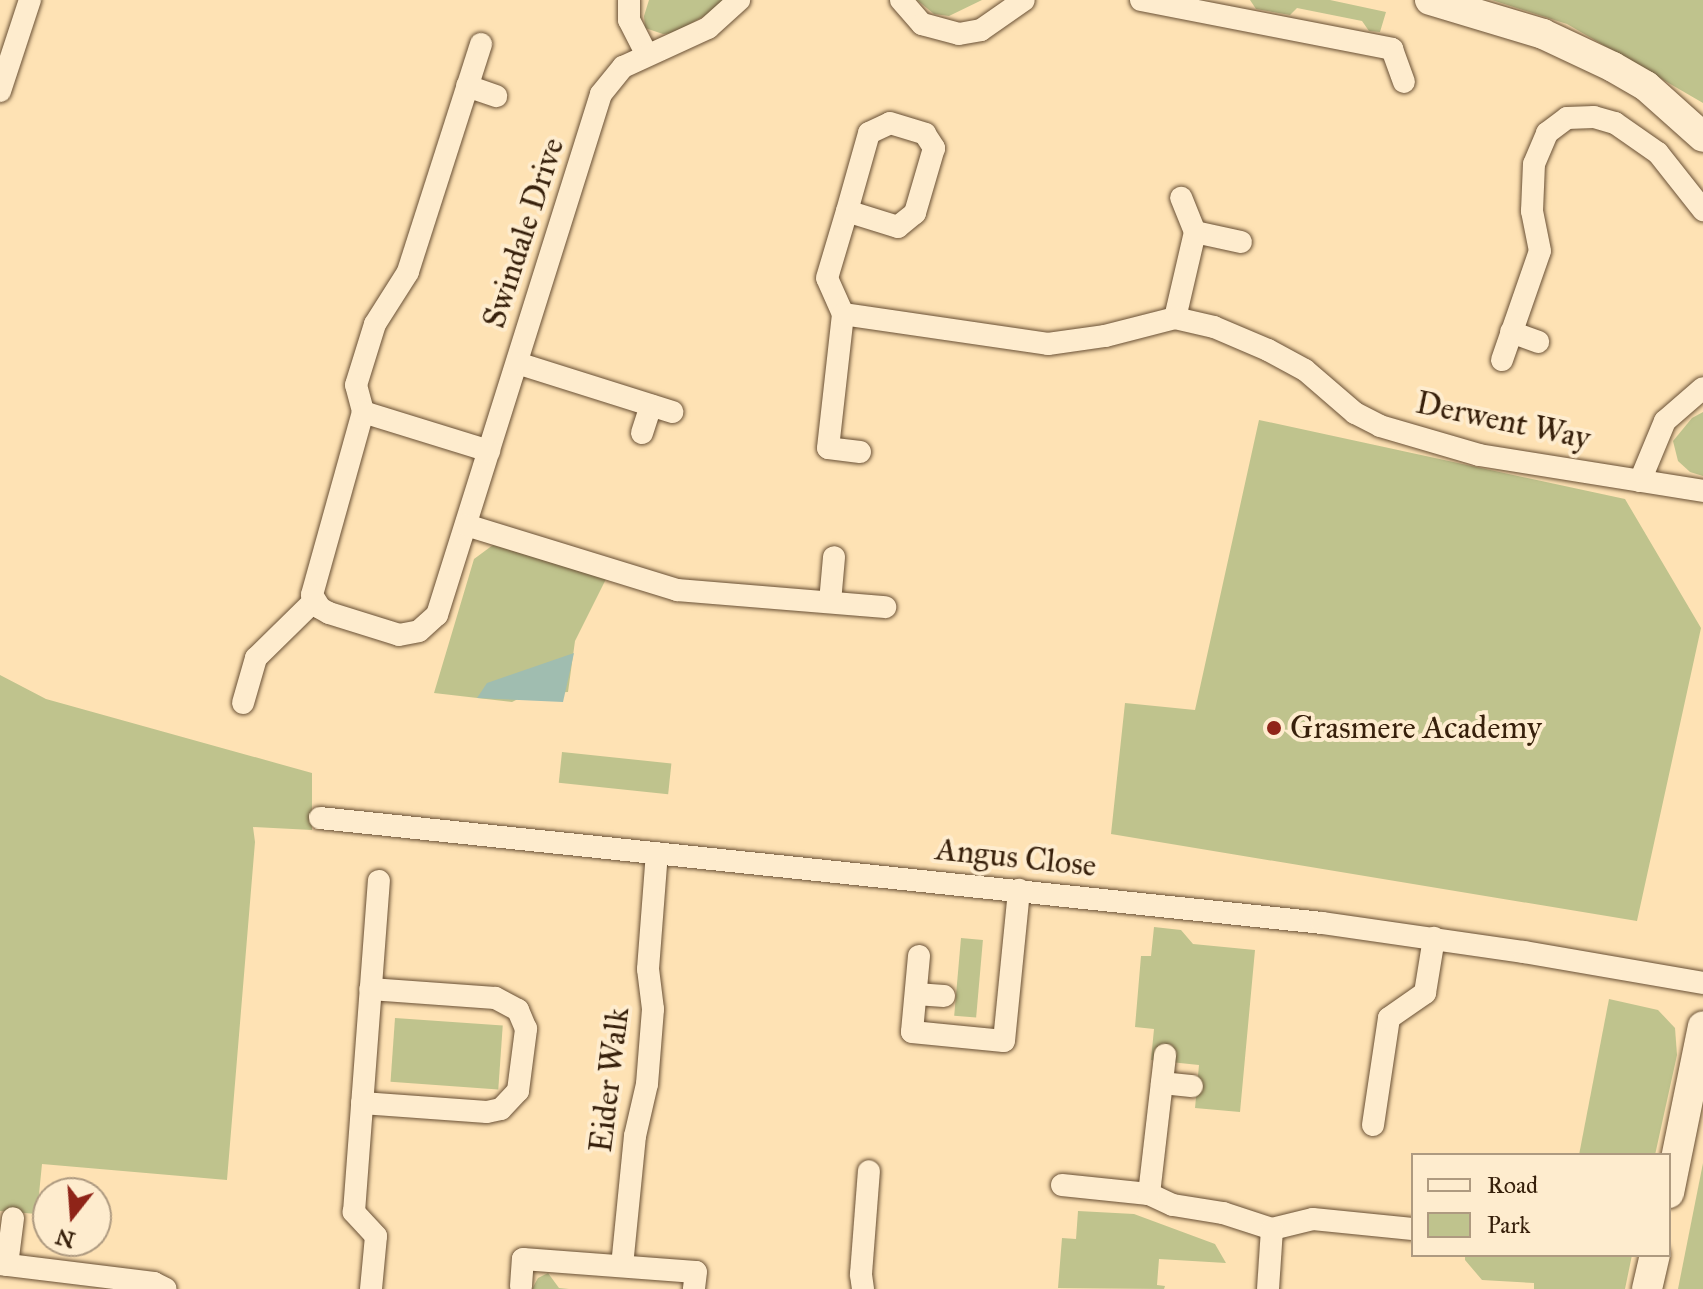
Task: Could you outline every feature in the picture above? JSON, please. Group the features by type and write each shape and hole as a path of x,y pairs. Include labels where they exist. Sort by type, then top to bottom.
{"street":[{"path":"0,91 30,0"},
{"path":"629,0 629,20 646,54"},
{"name":"Swindale Drive","path":"314,601 329,613 399,635 419,631 437,615 601,94 623,67 708,28 739,0"},
{"path":"901,0 922,24 959,34 981,30 1024,0"},
{"path":"1141,0 1392,49 1404,82"},
{"path":"1430,0 1543,34 1613,67 1646,86 1703,137"},
{"path":"243,703 256,658 314,601 314,581 363,412 356,385 375,324 408,272 481,44"},
{"path":"467,86 496,96"},
{"path":"1502,360 1540,251 1532,211 1534,164 1547,133 1567,118 1594,117 1615,123 1658,153 1703,210"},
{"path":"847,211 898,227 915,213 934,148 925,134 890,123 869,133 827,278 843,314 828,448 860,452"},
{"path":"1175,318 1195,232 1181,198"},
{"path":"1195,232 1241,242"},
{"name":"Derwent Way","path":"843,314 1048,344 1105,336 1175,318 1214,327 1268,350 1305,370 1355,413 1380,426 1479,455 1703,491"},
{"path":"1511,332 1538,342"},
{"path":"517,363 661,409 642,433"},
{"path":"1640,481 1665,421 1703,388"},
{"path":"363,412 489,451"},
{"path":"466,525 677,590 885,607"},
{"path":"830,602 834,557"},
{"name":"Angus Close","path":"320,818 1019,890 1434,938 1703,983"},
{"name":"Eider Walk","path":"622,1266 635,1136 647,1084 653,1009 648,969 657,853"},
{"path":"371,1289 376,1236 354,1212 379,881"},
{"path":"919,956 912,1032 1004,1041 1019,890"},
{"path":"1373,1125 1389,1018 1425,993 1434,938"},
{"path":"362,1103 487,1112 501,1109 518,1091 526,1029 518,1010 495,998 370,989"},
{"path":"916,994 944,996"},
{"path":"1671,1183 1703,1026"},
{"path":"1149,1194 1165,1055"},
{"path":"1162,1083 1192,1086"},
{"path":"863,1289 861,1274 869,1171"},
{"path":"1062,1185 1149,1194 1173,1205 1223,1213 1272,1229 1313,1219 1411,1229"},
{"path":"13,1218 4,1264 154,1283 166,1289"},
{"path":"1268,1289 1272,1229"},
{"path":"1647,1289 1655,1257"},
{"path":"521,1286 523,1259 696,1272 694,1289"}],"green space":[{"path":"649,0 724,0 718,8 674,33 663,34 645,28 644,16"},
{"path":"917,0 982,0 949,16 934,14"},
{"path":"1250,0 1330,0 1386,12 1380,32 1369,31 1362,21 1297,8 1290,15 1256,9"},
{"path":"1492,0 1703,0 1703,103 1567,24"},
{"path":"1703,412 1703,476 1690,472 1678,461 1673,441 1692,418"},
{"path":"1259,420 1625,499 1701,628 1637,921 1111,834 1125,703 1195,710"},
{"path":"493,545 606,579 575,641 568,692 528,694 512,702 434,693 474,559"},
{"path":"0,675 46,699 312,773 312,830 253,827 255,842 227,1180 42,1164 41,1177 32,1177 32,1214 0,1211"},
{"path":"562,752 671,763 668,794 559,783"},
{"path":"1154,927 1181,930 1193,944 1255,950 1240,1112 1195,1108 1199,1065 1151,1060 1154,1029 1135,1027 1141,956 1151,956"},
{"path":"961,938 983,940 976,1018 954,1016"},
{"path":"1609,999 1658,1010 1675,1028 1677,1055 1655,1153 1579,1153"},
{"path":"395,1018 503,1026 498,1089 391,1082"},
{"path":"1703,1163 1703,1289 1678,1289"},
{"path":"1078,1211 1134,1214 1215,1244 1226,1263 1159,1259 1157,1285 1165,1286 1164,1289 1058,1288 1062,1238 1076,1239"},
{"path":"1465,1257 1632,1257 1625,1289 1534,1289 1534,1283 1482,1280"},
{"path":"548,1273 559,1288 569,1289 532,1289 538,1278"}],"shaded area":[{"path":"574,653 563,702 477,698 487,683"}],"place":[{"name":"Grasmere Academy","path":"1274,728"}]}
